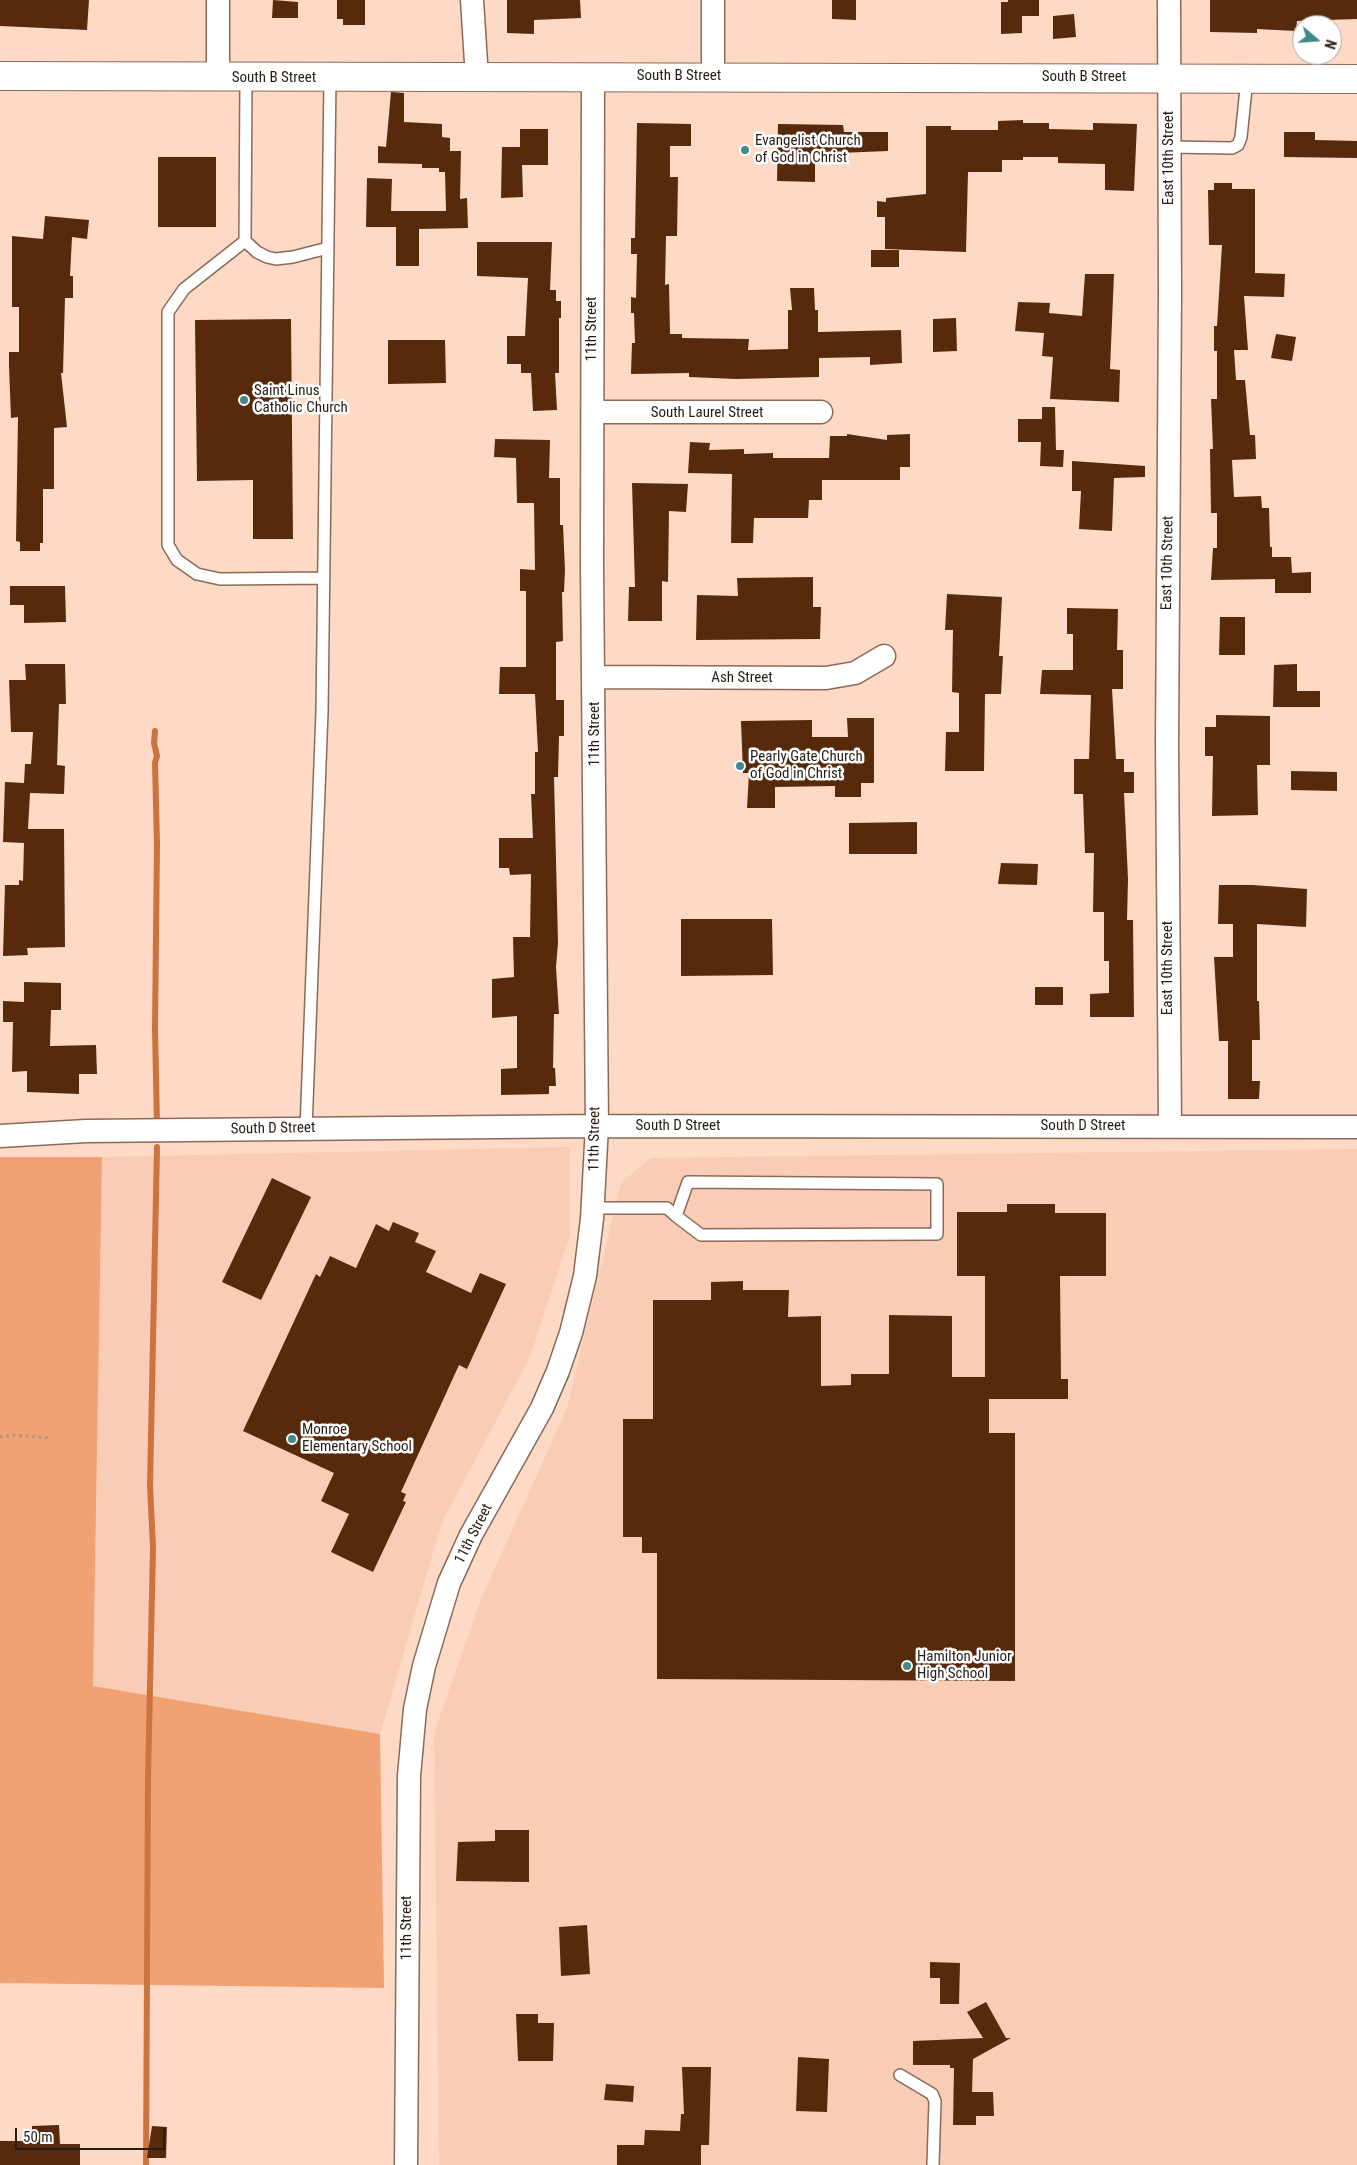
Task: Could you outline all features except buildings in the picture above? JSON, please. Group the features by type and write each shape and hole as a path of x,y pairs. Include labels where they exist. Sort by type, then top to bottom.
{"street":[{"path":"218,0 218,78"},
{"path":"472,0 477,78"},
{"path":"713,0 713,76"},
{"name":"East 10th Street","path":"1169,0 1170,294 1166,743 1170,1126"},
{"name":"South B Street","path":"0,76 218,78 713,76 1357,79"},
{"name":"11th Street","path":"406,2165 409,1776 415,1708 432,1635 449,1583 471,1536 542,1408 558,1371 571,1333 585,1276 593,1208 597,1126 593,77"},
{"name":"South Laurel Street","path":"593,412 821,412"},
{"name":"Ash Street","path":"594,677 826,678 855,673 884,656"},
{"name":"South D Street","path":"0,1136 86,1131 597,1126 1357,1127"}],"lane":[{"path":"246,78 246,241 262,255 276,259 293,257 328,248"},
{"path":"306,1129 322,712 330,78"},
{"path":"1169,147 1232,148 1238,145 1241,137 1247,79"},
{"path":"246,241 184,289 168,312 168,545 177,560 197,574 220,579 324,578"},
{"path":"593,1208 666,1208 676,1216 701,1235 937,1234 937,1184 688,1182 676,1216"},
{"path":"900,2075 932,2094 935,2101 933,2165"}],"path":[{"path":"0,1437 12,1435 52,1438"}],"shaded area":[{"name":"Monroe Elementary School","path":"570,1147 570,1235 530,1357 442,1522 380,1734 93,1686 102,1157"},
{"name":"Hamilton Junior High School","path":"1357,1149 1357,2165 439,2165 434,1733 481,1599 567,1408 621,1183 651,1158"},
{"path":"0,1157 102,1157 93,1686 380,1734 384,1988 0,1983"}],"waterway":[{"path":"155,731 154,743 157,756 155,763 157,844 155,1028 157,1126"},
{"path":"146,2165 148,1777 153,1548 150,1485 157,1147"}],"place":[{"name":"Evangelist Church of God in Christ","path":"745,150"},
{"name":"Saint Linus Catholic Church","path":"244,400"},
{"name":"Pearly Gate Church of God in Christ","path":"740,766"},
{"name":"Monroe Elementary School","path":"292,1439"},
{"name":"Hamilton Junior High School","path":"907,1666"}]}
